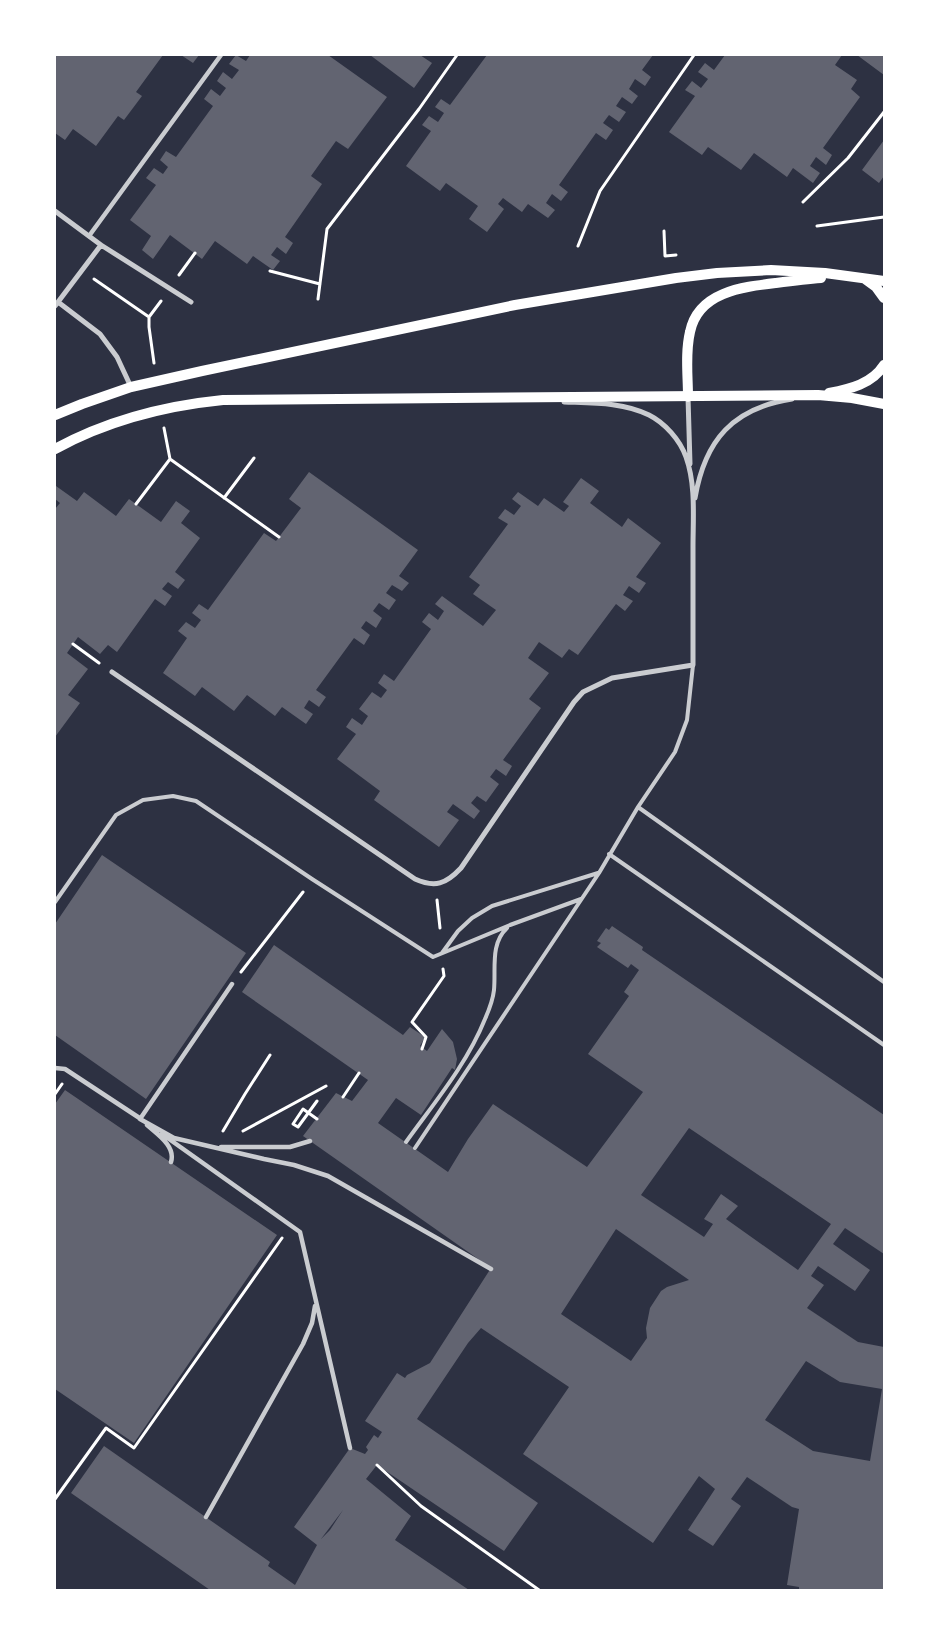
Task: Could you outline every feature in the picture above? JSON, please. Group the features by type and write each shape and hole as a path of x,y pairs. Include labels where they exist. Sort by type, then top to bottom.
{"main road":[{"path":"55,415 131,388 202,371 516,305 676,278 717,273 771,270 825,273 884,281"},
{"path":"688,397 688,347 690,332 695,318 711,300 724,293 755,285 809,279 863,278 876,287 884,298"},
{"path":"818,395 856,386 867,381 879,372 884,365"},
{"path":"55,449 97,428 158,409 202,402 255,398 818,395 852,398 884,404"}],"street":[{"path":"89,236 221,55"},
{"path":"55,211 101,245 190,302"},
{"path":"101,245 57,304 91,326 108,343 131,388"},
{"path":"693,506 698,480 704,463 717,439 728,427 751,411 767,405 818,395"},
{"path":"112,672 415,880 424,883 441,883 461,868 574,702 583,692 612,678 693,665 693,506 688,397"},
{"path":"479,398 616,404 635,409 651,416 671,431 686,455 691,472"},
{"path":"140,1119 232,984"},
{"path":"55,1068 65,1069 120,1105 300,1232 350,1448"},
{"path":"140,1119 174,1138 294,1165 328,1176 491,1269"},
{"path":"140,1119 170,1148 173,1157 171,1162"},
{"path":"215,1147 290,1147 310,1141"},
{"path":"206,1517 303,1344 315,1313 315,1299"}],"lane":[{"path":"415,1148 599,873 638,807 675,752 682,738 687,720 693,665"},
{"path":"55,902 116,815 143,800 173,796 196,801 433,957 510,925 581,899"},
{"path":"638,807 884,982"},
{"path":"609,854 884,1045"},
{"path":"442,953 458,931 472,918 492,906 599,873"},
{"path":"406,1142 464,1061 485,1019 494,990 497,943 500,934 510,925"}],"path":[{"path":"318,299 327,229 419,109 457,55"},
{"path":"578,246 600,192 694,55"},
{"path":"803,202 848,158 884,112"},
{"path":"817,226 884,217"},
{"path":"664,231 665,256 676,256"},
{"path":"270,271 320,284"},
{"path":"108,288 149,317"},
{"path":"136,504 170,458"},
{"path":"224,498 254,458"},
{"path":"73,644 112,672"},
{"path":"232,984 312,879"},
{"path":"422,1049 426,1037 412,1022 444,976"},
{"path":"215,1147 270,1055"},
{"path":"343,1097 359,1073"},
{"path":"258,1123 326,1086"},
{"path":"55,1094 60,1087"},
{"path":"317,1101 298,1127 293,1124 303,1109 317,1119"},
{"path":"55,1500 106,1428 134,1448 291,1225"},
{"path":"377,1465 421,1506 539,1590"}],"building":[{"path":"55,55 163,55 136,92 142,96 124,120 118,116 96,146 73,129 65,140 55,133"},
{"path":"181,55 199,55 193,63"},
{"path":"236,55 246,61 250,55 328,55 387,97 348,149 336,141 311,176 322,184 285,237 293,243 286,254 277,247 271,255 280,261 273,270 253,256 247,264 215,241 202,259 170,235 153,259 142,250 151,236 130,220 156,185 146,178 154,168 163,174 168,167 160,160 166,151 176,157 213,106 204,99 211,89 220,96 226,88 217,81 223,72 232,79 239,70 229,64"},
{"path":"370,55 420,55 432,63 414,88"},
{"path":"487,55 653,55 642,70 651,77 645,86 635,79 629,89 638,96 632,104 622,97 616,106 626,112 619,122 609,115 603,123 613,130 606,140 596,133 559,185 568,192 561,201 552,194 546,203 555,210 548,218 528,204 522,212 503,198 498,204 504,209 487,232 469,219 478,206 446,183 440,191 406,166 431,131 422,125 429,116 438,122 444,113 435,107 441,99 450,105"},
{"path":"725,55 842,55 835,65 857,80 851,89 860,97 823,148 832,155 826,165 816,157 810,166 820,173 813,183 793,168 787,177 754,153 741,170 708,147 702,155 669,132 695,96 685,90 692,81 701,88 708,79 698,72 705,63 714,70"},
{"path":"857,55 884,55 884,75"},
{"path":"884,140 884,176 879,183 862,170"},
{"path":"309,472 418,550 399,576 409,583 402,591 392,585 386,593 396,600 389,610 379,603 373,611 382,618 376,628 366,621 361,628 370,635 364,645 354,638 316,690 326,697 319,707 309,700 304,708 313,714 306,724 282,707 275,716 247,695 234,711 202,687 195,696 163,673 187,638 178,631 186,622 195,628 201,620 192,613 199,604 208,610 264,533 276,541 301,508 289,499"},
{"path":"581,478 599,491 590,503 622,527 628,518 661,543 636,577 646,583 639,593 629,586 623,595 633,601 625,611 616,604 578,655 569,649 562,658 539,642 528,658 549,673 529,699 541,708 503,760 512,766 506,776 496,769 490,777 499,784 486,802 477,796 471,803 480,811 474,819 453,804 447,812 459,820 439,847 374,800 380,791 337,759 356,734 346,727 352,718 362,725 368,716 359,709 372,692 381,698 387,690 378,683 384,674 394,681 431,629 422,622 429,613 438,620 444,611 435,604 442,596 483,626 496,610 473,594 480,585 469,577 508,524 498,518 505,509 514,515 521,506 512,499 518,492 538,506 544,498 564,512 569,506 563,502"},
{"path":"56,486 77,501 84,492 116,516 129,499 161,522 176,501 190,511 181,523 200,538 175,572 185,580 178,589 168,582 162,589 172,596 165,606 155,599 117,652 108,645 100,654 78,637 67,653 88,669 68,695 80,703 55,737 55,509 60,503 55,499"},
{"path":"102,855 246,953 146,1099 55,1035 55,924"},
{"path":"612,926 643,947 642,950 884,1115 884,1254 845,1228 833,1244 870,1270 855,1291 818,1266 811,1276 824,1285 807,1308 858,1342 884,1347 884,1590 799,1590 799,1587 787,1585 799,1509 792,1507 747,1477 731,1499 741,1506 713,1546 688,1530 715,1489 699,1476 653,1543 523,1454 569,1387 481,1328 468,1343 417,1419 538,1503 504,1551 377,1465 366,1479 411,1516 395,1540 469,1590 210,1590 71,1493 104,1446 270,1562 268,1566 295,1585 317,1545 294,1527 350,1448 365,1454 368,1450 366,1447 374,1435 378,1438 382,1432 365,1421 397,1373 405,1378 407,1375 430,1363 491,1268 303,1136 336,1093 352,1101 368,1080 242,992 274,945 403,1035 410,1027 425,1037 420,1046 427,1051 442,1029 453,1042 457,1059 455,1070 452,1068 421,1115 396,1098 378,1123 448,1172 468,1139 493,1104 587,1167 643,1092 588,1054 629,996 624,992 639,970 631,964 628,968 597,947 601,943 597,941 606,928 609,930","holes":["689,1128 831,1224 798,1270 726,1219 738,1206 721,1194 704,1219 713,1224 704,1237 641,1195","616,1229 689,1280 667,1287 661,1291 650,1308 646,1328 647,1338 631,1361 561,1314","806,1361 840,1382 882,1389 870,1461 813,1451 765,1420","343,1510 330,1530 321,1539"]},
{"path":"65,1090 277,1235 134,1443 55,1389 55,1104"}]}
